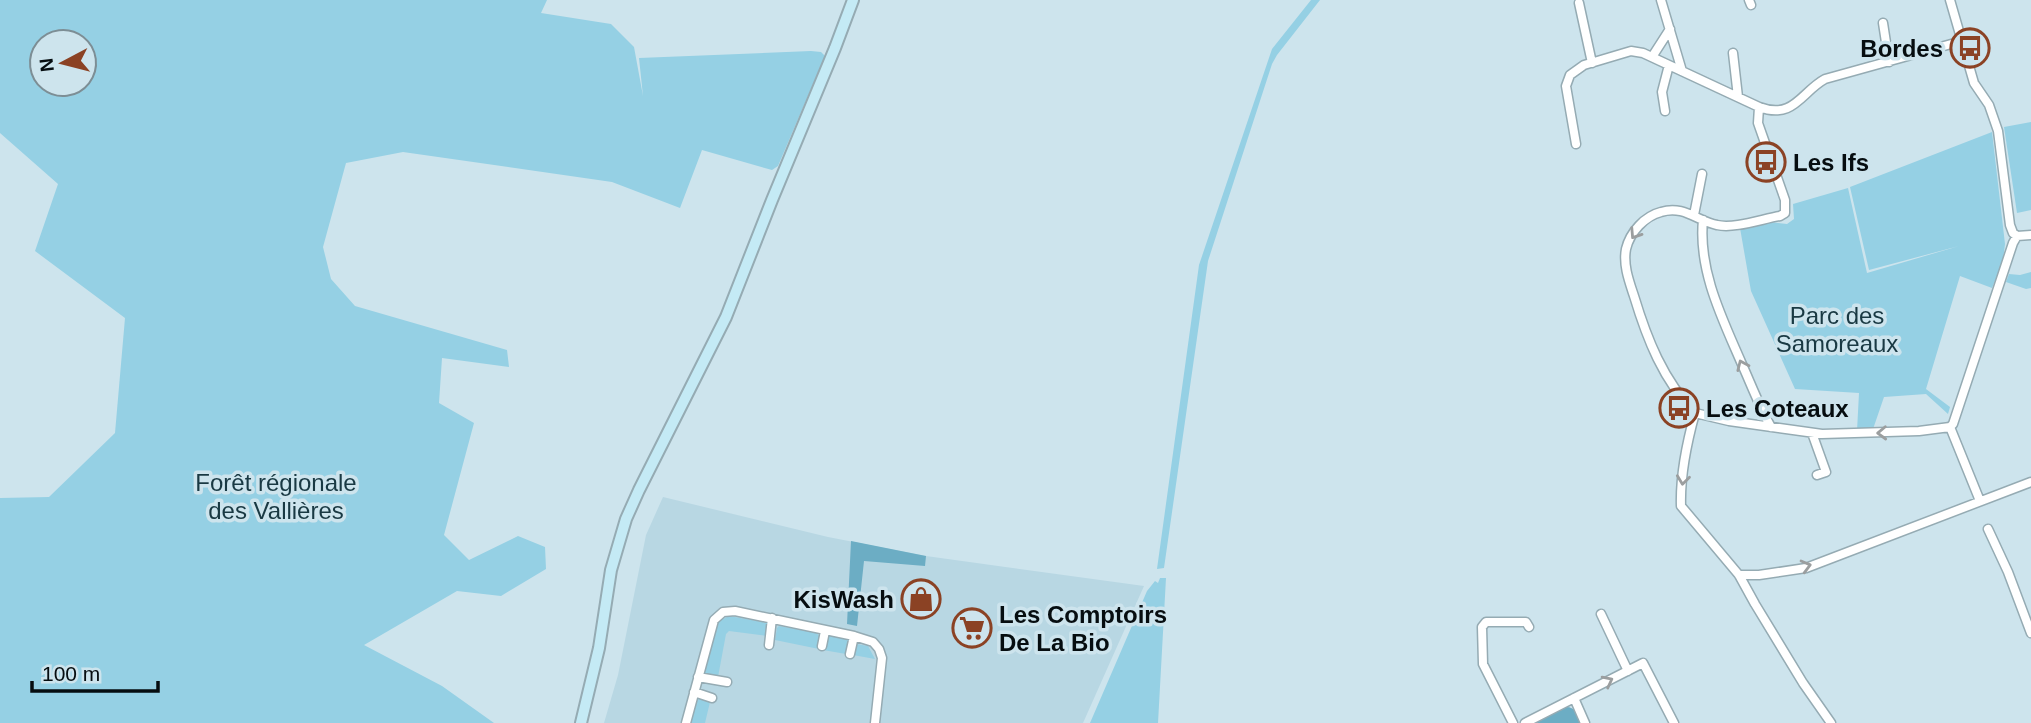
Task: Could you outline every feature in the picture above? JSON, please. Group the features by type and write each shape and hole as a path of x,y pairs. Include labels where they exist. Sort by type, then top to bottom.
{"street":[{"path":"581,723 599,648 611,570 626,519 726,317 853,0"},
{"path":"1661,0 1682,71"},
{"path":"1951,0 1974,83 1989,105 1998,131 2010,225 2017,236 2031,236"},
{"path":"1579,3 1592,63"},
{"path":"1883,23 1889,62"},
{"path":"1652,57 1670,29"},
{"path":"1576,144 1567,96 1567,80 1575,70 1631,51 1643,53 1759,107 1777,110 1798,103 1825,79 1962,41"},
{"path":"1733,53 1738,97"},
{"path":"1665,111 1662,92 1669,65"},
{"path":"1759,107 1758,123 1784,200 1785,213 1726,226 1668,210 1646,220 1634,231 1626,249 1626,270 1650,344 1665,373 1695,413 1729,421 1812,433 1919,432 1950,427 2017,236"},
{"path":"1694,215 1702,174"},
{"path":"1703,220 1701,234 1711,288 1771,427"},
{"path":"1695,413 1689,434 1681,506 1739,575 1803,683 1831,723"},
{"path":"1950,427 1980,501"},
{"path":"1812,433 1826,472 1817,475"},
{"path":"1739,575 1806,568 2031,482"},
{"path":"1989,529 2031,633"},
{"path":"686,723 714,620 723,612 736,608 873,642 882,658 875,723"},
{"path":"1601,614 1628,671"},
{"path":"769,645 772,618"},
{"path":"1513,723 1483,664 1482,627 1486,622 1526,622 1529,627"},
{"path":"822,646 825,631"},
{"path":"850,654 854,636"},
{"path":"1525,723 1643,663 1674,723"},
{"path":"698,677 727,682"},
{"path":"694,692 712,698"},
{"path":"1574,698 1586,723"}],"shaded area":[{"path":"663,497 828,537 926,556 1144,586 1083,723 604,723 618,675 646,535"},
{"path":"851,541 926,556 925,566 864,561 857,626 847,624"},
{"path":"1566,707 1578,714 1582,723 1536,723"}],"green space":[{"name":"Forêt régionale des Vallières","path":"0,0 547,0 541,13 611,24 634,47 643,96 639,58 811,51 821,52 825,56 778,166 772,170 702,150 680,208 612,182 403,152 346,163 323,247 331,279 355,306 507,350 509,367 442,358 439,403 474,423 444,535 469,560 518,536 545,547 546,569 501,596 457,591 364,645 442,686 494,723 0,723 0,498 49,497 115,433 125,318 35,251 58,184 0,133"},
{"path":"1311,0 1320,0 1272,64 1208,261 1164,568 1157,569 1199,265 1272,49"},
{"path":"2031,122 2031,210 2017,213 2004,127"},
{"name":"Parc des Samoreaux","path":"1992,132 2005,244 2003,261 1992,288 1960,276 1926,389 1950,407 1948,414 1926,394 1884,397 1872,432 1857,431 1859,393 1795,389 1751,291 1740,228 1771,222 1787,224 1794,219 1793,204 1848,188 1867,273 1959,246 1869,270 1850,187"},
{"path":"2031,272 2031,288 2026,289 2006,282 2009,274"},
{"path":"1160,578 1166,578 1158,723 1090,723 1147,591 1155,581 1158,583"},
{"path":"729,616 768,623 767,636 729,631 726,634 718,677 703,673 715,626"},
{"path":"779,626 817,633 820,638 819,649 775,640"},
{"path":"827,634 848,640 846,654 823,650"},
{"path":"856,644 868,646 875,659 853,655"},
{"path":"699,699 710,702 705,723 689,723 696,701"}],"place":[{"name":"Bordes","path":"1970,48"},
{"name":"Les Ifs","path":"1766,162"},
{"name":"Les Coteaux","path":"1679,408"},
{"name":"KisWash","path":"921,599"},
{"name":"Les Comptoirs De La Bio","path":"972,628"}]}
